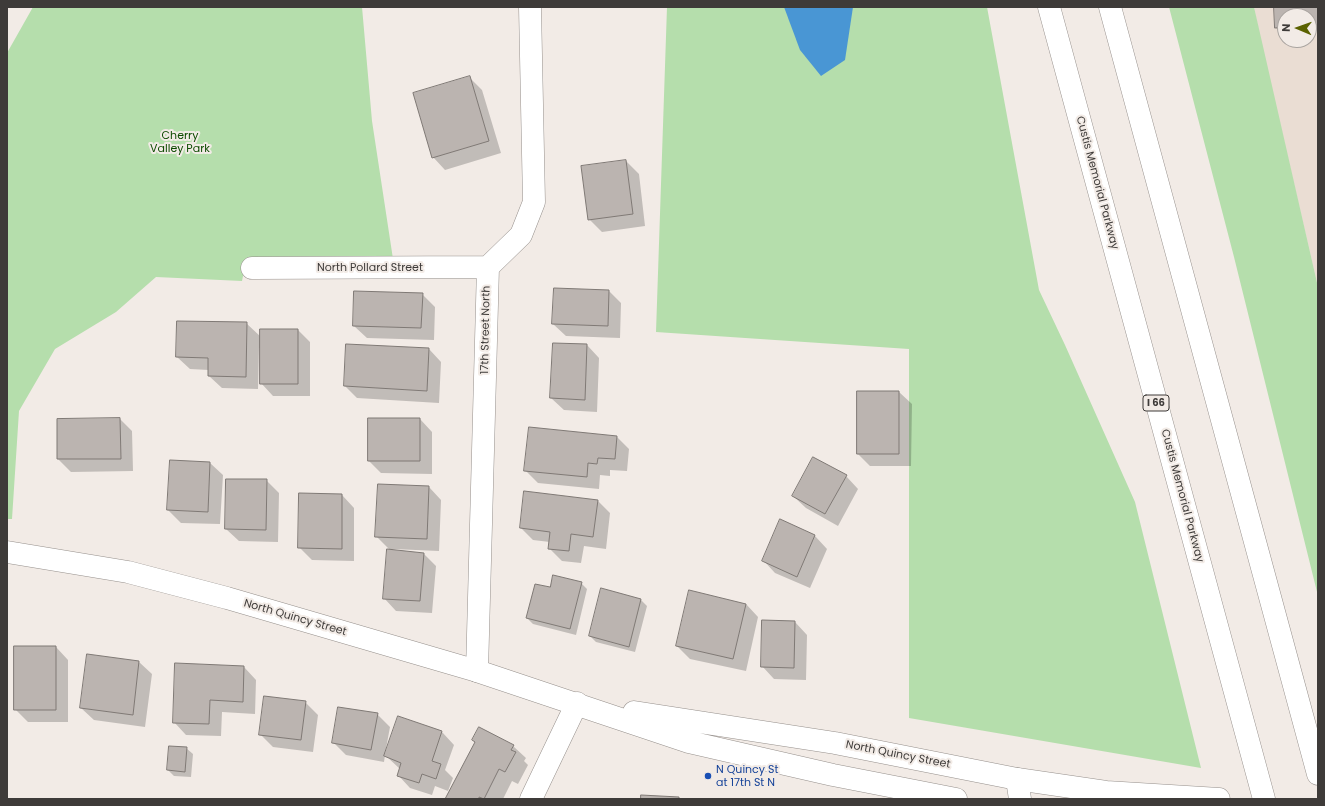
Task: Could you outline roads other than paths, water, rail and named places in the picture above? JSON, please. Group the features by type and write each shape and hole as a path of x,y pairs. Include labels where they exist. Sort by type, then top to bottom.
{"main road":[{"path":"488,267 521,235 534,202 530,7"},
{"name":"Custis Memorial Parkway","path":"1049,7 1264,799"},
{"path":"1110,7 1318,774"},
{"name":"North Pollard Street","path":"252,268 488,267"},
{"name":"17th Street North","path":"477,671 488,267"},
{"name":"North Quincy Street","path":"7,552 128,572 227,598 477,671 577,703 688,742 833,775 956,799"},
{"path":"531,799 577,703"},
{"name":"North Quincy Street","path":"577,703 835,743 1018,789 1106,792 1219,799"}],"water":[{"path":"784,7 853,7 845,60 821,76 800,50"}],"place":[{"name":"N Quincy St at 17th St N","path":"708,776"}],"park label":[{"name":"Cherry Valley Park","path":"180,142"}]}
